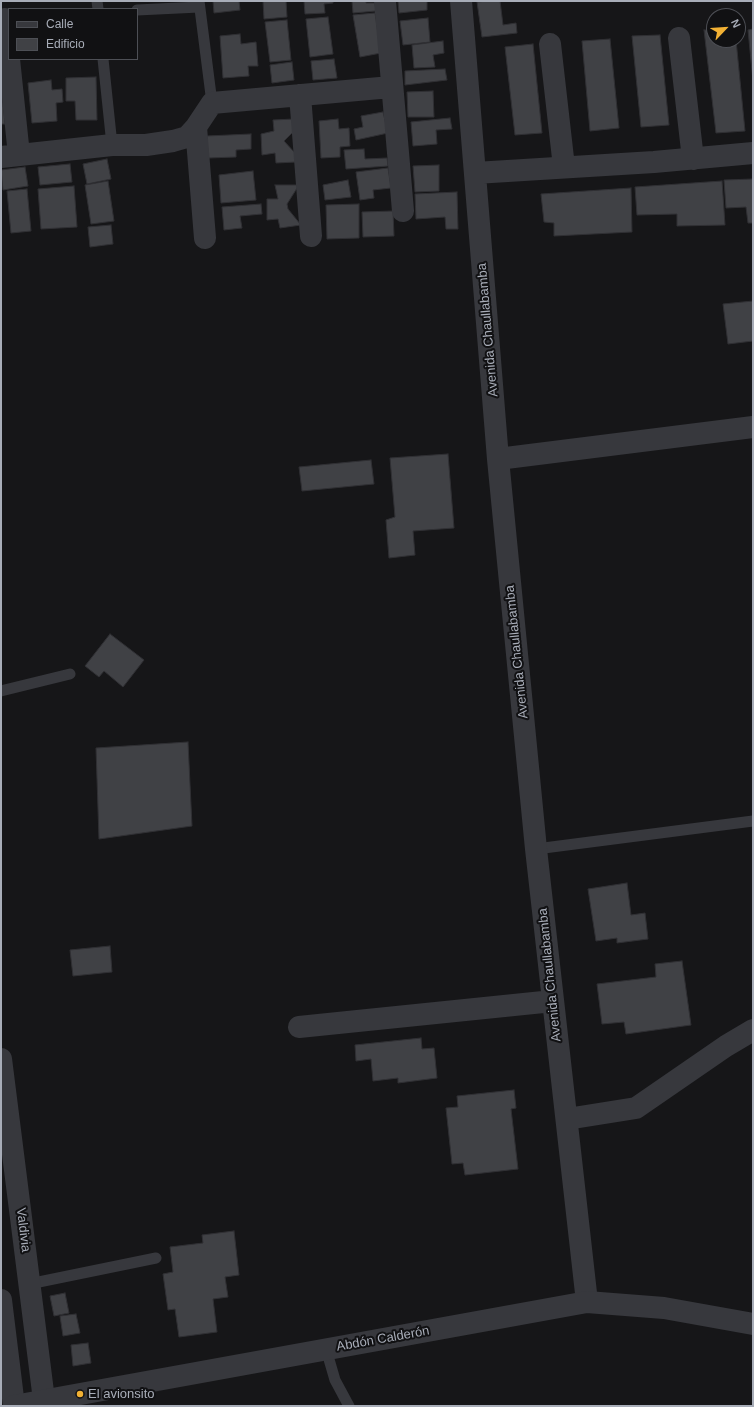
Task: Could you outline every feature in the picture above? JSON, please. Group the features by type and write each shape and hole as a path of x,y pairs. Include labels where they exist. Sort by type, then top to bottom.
{"street":[{"path":"385,1 391,87 403,211"},
{"name":"Avenida Chaullabamba","path":"461,1 498,459 536,849 588,1302"},
{"path":"5,19 8,46"},
{"path":"679,38 693,158"},
{"path":"550,44 564,167"},
{"path":"9,60 10,156 112,145 146,145 187,137 196,127 212,102 391,87"},
{"path":"300,94 310,236"},
{"path":"196,127 206,238"},
{"path":"475,173 693,158 753,152"},
{"path":"498,459 753,427"},
{"path":"299,1027 553,1001"},
{"path":"566,1119 636,1108 726,1046 753,1030"},
{"name":"Valdivia","path":"1,1060 44,1400"},
{"path":"1,1300 14,1406"},
{"name":"Abdón Calderón","path":"14,1406 588,1302 664,1308 753,1324"}],"lane":[{"path":"138,10 199,4 212,102"},
{"path":"103,60 112,145"},
{"path":"1,691 70,674"},
{"path":"536,849 753,821"},
{"path":"29,1284 156,1258"},
{"path":"326,1349 335,1380 349,1406"}],"building":[{"path":"213,1 239,1 240,10 214,13"},
{"path":"263,1 286,1 287,17 264,19"},
{"path":"304,1 333,1 333,3 324,4 325,13 305,14"},
{"path":"352,1 366,1 366,3 375,3 376,11 353,13"},
{"path":"398,1 427,1 427,10 399,13"},
{"path":"500,1 503,25 516,23 517,33 482,37 477,2"},
{"path":"375,13 381,53 360,57 353,15"},
{"path":"328,17 333,54 310,57 306,19"},
{"path":"428,18 430,42 403,45 400,21"},
{"path":"287,20 291,60 270,62 265,22"},
{"path":"753,29 753,81 748,30"},
{"path":"704,30 706,30 706,47"},
{"path":"240,34 241,44 256,42 258,66 248,66 249,76 223,78 220,36"},
{"path":"660,35 669,125 641,127 632,36"},
{"path":"610,39 619,128 590,131 582,41"},
{"path":"443,41 444,53 433,55 435,67 414,68 412,45"},
{"path":"533,44 542,133 515,135 505,47"},
{"path":"706,48 737,48 745,131 716,133"},
{"path":"334,59 337,78 313,80 311,61"},
{"path":"292,62 294,80 272,83 270,65"},
{"path":"445,69 447,80 405,85 405,71"},
{"path":"96,77 97,120 76,120 75,101 66,101 66,78"},
{"path":"51,80 52,90 62,89 63,102 56,103 57,121 32,123 28,83"},
{"path":"1,83 5,124 1,124"},
{"path":"433,91 434,117 408,117 407,92"},
{"path":"383,112 388,133 356,140 354,129 363,127 361,116"},
{"path":"450,118 452,129 436,130 437,144 413,146 411,122"},
{"path":"294,119 295,130 284,141 295,153 296,162 276,163 275,153 262,155 261,134 274,131 273,120"},
{"path":"338,119 339,129 349,128 350,146 340,147 340,157 321,158 319,121"},
{"path":"251,134 251,149 236,150 236,157 208,158 207,136"},
{"path":"364,149 365,159 387,158 388,166 346,169 344,150"},
{"path":"107,159 111,179 87,184 83,164"},
{"path":"70,164 72,182 40,185 38,167"},
{"path":"439,165 439,191 415,192 413,166"},
{"path":"25,167 28,186 3,190 1,170"},
{"path":"388,168 391,188 373,190 374,198 360,200 356,172"},
{"path":"253,171 256,200 221,203 219,175"},
{"path":"753,179 753,223 748,223 746,207 726,208 724,180"},
{"path":"348,180 351,197 325,200 323,185"},
{"path":"108,181 114,221 91,224 85,185"},
{"path":"722,181 725,225 677,226 677,214 637,215 635,187"},
{"path":"275,185 299,185 287,204 288,209 301,225 280,228 278,219 267,220 267,199 278,199"},
{"path":"74,186 77,227 41,229 38,189"},
{"path":"631,188 632,232 554,236 554,223 544,222 541,194"},
{"path":"27,189 31,231 11,233 7,191"},
{"path":"457,192 458,229 446,229 445,217 416,219 415,194"},
{"path":"261,204 262,214 240,216 242,228 224,230 222,207"},
{"path":"359,204 359,238 327,239 326,205"},
{"path":"393,211 394,236 363,237 362,212"},
{"path":"111,225 113,244 90,247 88,227"},
{"path":"753,301 753,341 728,344 723,304"},
{"path":"448,454 454,528 413,531 415,555 389,558 386,520 395,517 390,458"},
{"path":"371,460 374,484 302,491 299,467"},
{"path":"110,634 144,660 123,687 104,671 99,677 85,666"},
{"path":"188,742 192,826 99,839 96,748"},
{"path":"627,883 631,915 645,913 648,939 617,943 617,938 596,941 588,889"},
{"path":"110,946 112,972 73,976 70,950"},
{"path":"682,961 691,1025 626,1034 624,1022 602,1024 597,984 656,977 655,964"},
{"path":"421,1038 422,1049 434,1048 437,1078 398,1083 398,1078 373,1081 371,1059 356,1061 355,1045"},
{"path":"514,1090 516,1108 511,1109 518,1169 465,1175 463,1163 452,1164 446,1108 458,1107 457,1096"},
{"path":"234,1231 239,1275 225,1277 228,1297 213,1299 217,1332 179,1337 175,1309 168,1310 163,1274 173,1272 170,1247 203,1243 202,1235"},
{"path":"65,1293 69,1313 54,1316 50,1296"},
{"path":"76,1314 80,1333 63,1336 60,1316"},
{"path":"88,1343 91,1363 73,1366 71,1345"}],"place":[{"name":"El avionsito","path":"80,1394"}]}
